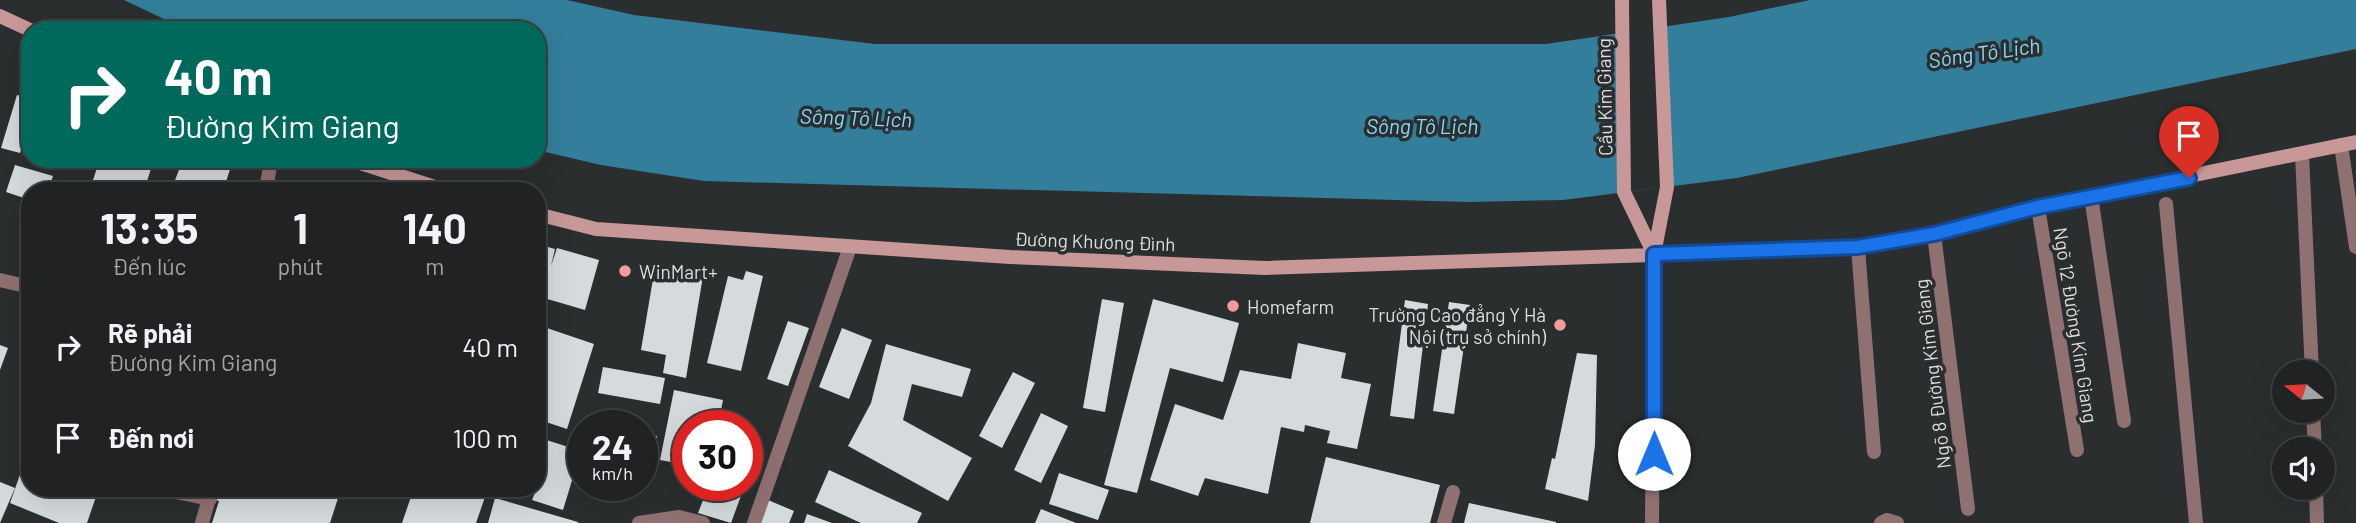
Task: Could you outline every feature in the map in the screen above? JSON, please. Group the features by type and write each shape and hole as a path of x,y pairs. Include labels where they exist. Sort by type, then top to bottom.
{"main road":[{"name":"Cầu Kim Giang","path":"1622,0 1624,192 1654,254"},
{"path":"1654,254 1667,187 1659,0"},
{"path":"0,16 21,26"},
{"name":"Đường Khương Đình","path":"546,216 596,229 850,247 1265,268 1858,247 1934,234 2038,207 2356,142"},
{"path":"376,168 419,182"}],"street":[{"path":"2341,145 2356,247"},
{"path":"2302,154 2311,360"},
{"path":"2091,196 2124,421"},
{"path":"2166,204 2196,523"},
{"name":"Ngõ 12 Đường Kim Giang","path":"2038,207 2077,450"},
{"name":"Ngõ 8 Đường Kim Giang","path":"1934,234 1968,509"},
{"path":"754,523 850,247"},
{"path":"1858,247 1874,453"},
{"path":"1652,523 1654,254"},
{"path":"0,280 21,286"},
{"path":"1444,523 1453,492"},
{"path":"202,523 210,497"},
{"path":"2316,500 2317,523"},
{"path":"639,523 679,517 703,523"},
{"path":"1881,523 1887,520 1897,523"}],"water":[{"name":"Sông Tô Lịch","path":"124,0 567,0 634,15 875,44 1546,44 1729,17 1810,0 2356,0 2356,49 1737,178 1563,200 1468,202 704,181 601,165 546,152 546,21 168,21"}],"pier":[{"path":"1660,24 1667,187 1624,192 1622,29"}],"building":[{"path":"17,95 21,96 20,153 1,148"},
{"path":"15,165 53,176 51,182 21,182 21,197 6,192"},
{"path":"97,168 151,168 147,182 93,180"},
{"path":"180,168 230,168 226,182 174,182"},
{"path":"546,246 555,249 551,266 557,248 599,260 585,310 546,299"},
{"path":"655,267 703,276 686,378 663,373 666,355 641,350"},
{"path":"746,271 763,276 741,371 707,363 728,276 743,280"},
{"path":"1102,299 1124,303 1105,412 1083,408"},
{"path":"1153,299 1239,323 1223,382 1170,368 1137,493 1104,485"},
{"path":"1405,300 1428,304 1414,419 1390,416"},
{"path":"1449,302 1470,305 1454,414 1433,411"},
{"path":"788,321 809,328 788,386 767,379"},
{"path":"546,328 594,344 573,410 567,410 567,429 546,422"},
{"path":"842,328 872,340 849,399 819,387"},
{"path":"1298,343 1346,353 1341,378 1371,384 1357,449 1327,443 1330,431 1305,425 1304,432 1281,427 1268,494 1205,478 1198,496 1150,480 1175,404 1223,420 1240,370 1291,379"},
{"path":"886,344 971,369 962,397 912,384 903,420 972,458 948,501 848,446 871,403"},
{"path":"0,345 8,348 0,370"},
{"path":"1577,353 1597,355 1595,445 1588,501 1545,489 1552,458 1555,459"},
{"path":"603,367 665,378 660,404 598,393"},
{"path":"1013,372 1035,383 1002,448 979,436"},
{"path":"674,390 723,400 721,410 672,410 672,462 660,460"},
{"path":"1041,413 1068,426 1041,483 1014,470"},
{"path":"546,440 567,447 567,497 563,510 532,500 533,497 546,497"},
{"path":"1326,457 1440,485 1430,523 1310,523"},
{"path":"829,470 922,513 917,523 861,523 815,502"},
{"path":"21,472 21,497 96,497 87,523 59,523 10,503"},
{"path":"1059,473 1109,490 1098,520 1049,504"},
{"path":"0,482 15,488 0,523"},
{"path":"216,497 338,497 330,523 212,523 219,501 215,500"},
{"path":"411,497 485,497 476,523 402,523"},
{"path":"495,498 578,522 578,523 488,523"},
{"path":"768,500 794,511 789,523 759,523"},
{"path":"703,501 739,501 731,523 698,513"},
{"path":"1469,503 1556,522 1556,523 1464,523"},
{"path":"1041,509 1076,523 1035,523"},
{"path":"807,514 832,523 804,523"}],"place":[{"name":"WinMart+","path":"625,271"},
{"name":"Homefarm","path":"1233,306"},
{"name":"Trường Cao đẳng Y Hà Nội (trụ sở chính)","path":"1560,325"}],"route":[{"path":"1654,454 1654,254 1858,247 1934,234 2038,207 2189,178"}]}
